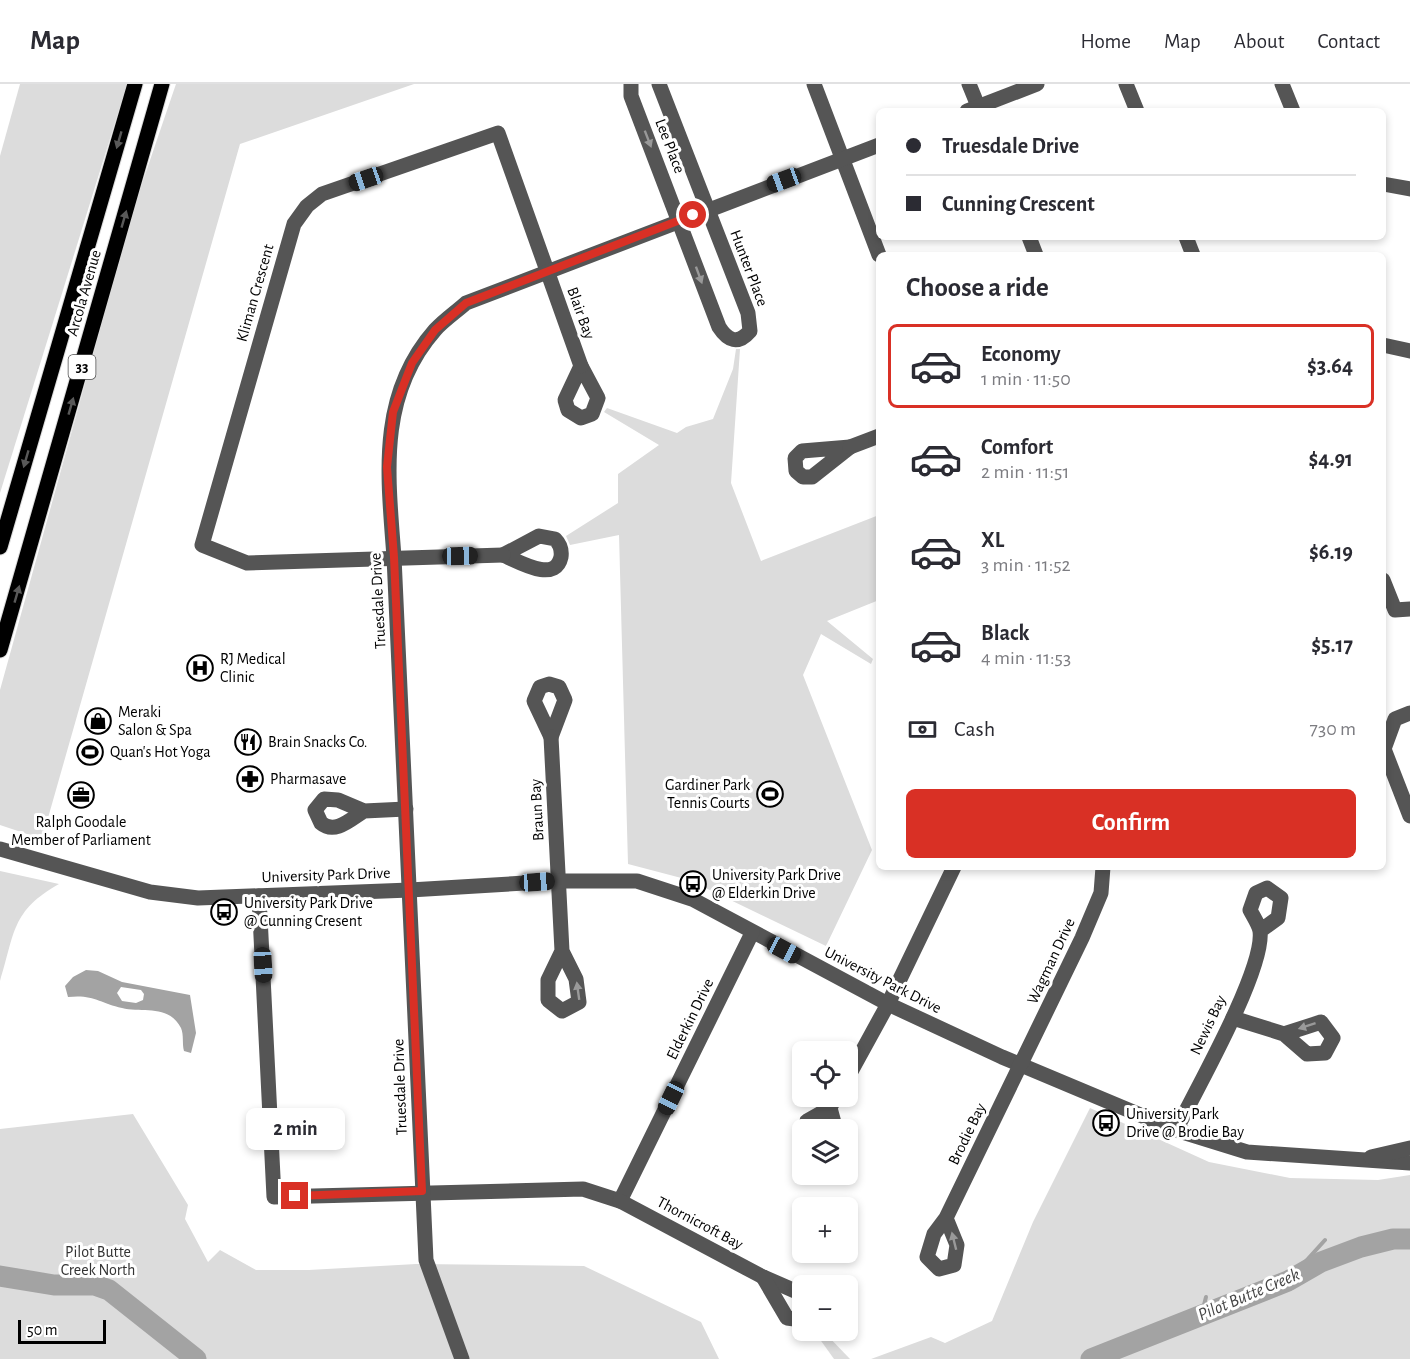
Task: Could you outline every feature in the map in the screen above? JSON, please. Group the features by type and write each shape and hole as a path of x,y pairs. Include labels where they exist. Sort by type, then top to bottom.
{"main road":[{"name":"Arcola Avenue","path":"0,547 135,84"},
{"name":"Arcola Avenue","path":"0,650 162,84"}],"street":[{"name":"Lee Place","path":"631,84 631,96 679,220"},
{"name":"Lee Place","path":"659,84 707,209"},
{"path":"814,84 878,252"},
{"path":"969,84 975,108"},
{"path":"980,108 1037,84"},
{"path":"1126,84 1136,108"},
{"path":"1282,84 1292,108"},
{"name":"Kliman Crescent","path":"394,557 247,563 202,545 294,224 307,206 322,194 498,133 547,272"},
{"name":"Truesdale Drive","path":"462,1359 426,1260 394,557 387,467 393,412 412,363 435,330 466,303 876,146"},
{"path":"1386,185 1410,189"},
{"name":"Hunter Place","path":"679,220 718,327 725,336 734,341 743,339 750,331 748,313 707,209"},
{"name":"Blair Bay","path":"547,272 582,366"},
{"path":"1386,346 1410,351"},
{"path":"850,447 876,437"},
{"path":"394,557 503,555"},
{"path":"1386,588 1395,610 1410,609"},
{"path":"1386,743 1395,719 1410,713"},
{"name":"Braun Bay","path":"551,737 562,951"},
{"path":"1386,753 1410,816"},
{"path":"364,811 406,809"},
{"name":"University Park Drive","path":"0,849 150,892 198,898 410,890 558,881 637,881 692,899 888,1004 1021,1066 1176,1131 1247,1152 1410,1163"},
{"path":"858,1059 888,1004 953,870"},
{"name":"Wagman Drive","path":"1021,1066 1101,894 1103,870"},
{"path":"259,896 274,1197 422,1191 583,1189 620,1201"},
{"name":"Newis Bay","path":"1176,1131 1233,1018 1256,957 1260,931"},
{"name":"Elderkin Drive","path":"620,1201 752,933"},
{"path":"1233,1018 1284,1034"},
{"name":"Brodie Bay","path":"946,1218 1021,1066"},
{"path":"810,1119 826,1107"},
{"name":"University Park Drive","path":"1356,1161 1410,1149"},
{"name":"Thornicroft Bay","path":"620,1201 763,1277 792,1290"},
{"path":"763,1277 787,1318 792,1319"}],"green space":[{"path":"20,84 127,84 0,493 0,156"},
{"path":"176,84 414,84 240,144 42,839 0,825 0,690 134,207"},
{"path":"736,349 740,349 731,483 761,561 876,516 876,601 827,621 873,659 871,664 821,634 803,675 872,850 826,946 689,880 628,864 619,535 570,545 566,536 618,503 618,474 659,445 604,412 607,408 677,433 686,427 713,419 733,369"},
{"path":"0,871 59,884 43,894 23,914 13,936 0,981"},
{"path":"1090,1108 1209,1162 1290,1178 1378,1180 1410,1175 1410,1359 871,1359 931,1337 945,1343 992,1321 1033,1222"},
{"name":"Pilot Butte Creek North","path":"133,1114 188,1205 185,1219 208,1262 220,1250 256,1270 309,1270 416,1264 584,1266 701,1322 719,1359 0,1359 0,1129"},
{"path":"821,1341 833,1341 850,1359 834,1359"}],"shaded area":[{"path":"86,970 98,971 122,982 190,995 196,1033 191,1053 184,1051 181,1028 170,1015 162,1012 122,1008 90,998 68,997 65,986 73,977","holes":["121,987 141,990 144,994 143,1000 136,1003 122,1001 117,993"]}],"waterway":[{"name":"Pilot Butte Creek","path":"1091,1359 1288,1281 1321,1262 1361,1247 1393,1239 1410,1239"},
{"path":"1288,1281 1325,1240"},
{"name":"Pilot Butte Creek","path":"0,1276 54,1285 95,1285 109,1290 196,1359"},
{"path":"1197,1317 1203,1309 1206,1297"},
{"name":"Pilot Butte Creek","path":"1170,1327 1177,1331"}],"place":[{"name":"RJ Medical Clinic","path":"200,668"},
{"name":"Meraki Salon & Spa","path":"98,721"},
{"name":"Brain Snacks Co.","path":"248,742"},
{"name":"Quan's Hot Yoga","path":"90,752"},
{"name":"Pharmasave","path":"250,779"},
{"name":"Gardiner Park Tennis Courts","path":"770,794"},
{"name":"Ralph Goodale Member of Parliament","path":"81,795"},
{"name":"University Park Drive @ Elderkin Drive","path":"693,884"},
{"name":"University Park Drive @ Cunning Cresent","path":"224,912"},
{"name":"University Park Drive @ Brodie Bay","path":"1106,1123"}],"route":[{"path":"295,1196 422,1191 394,557 387,467 393,412 412,363 435,330 466,303 693,215"}]}
